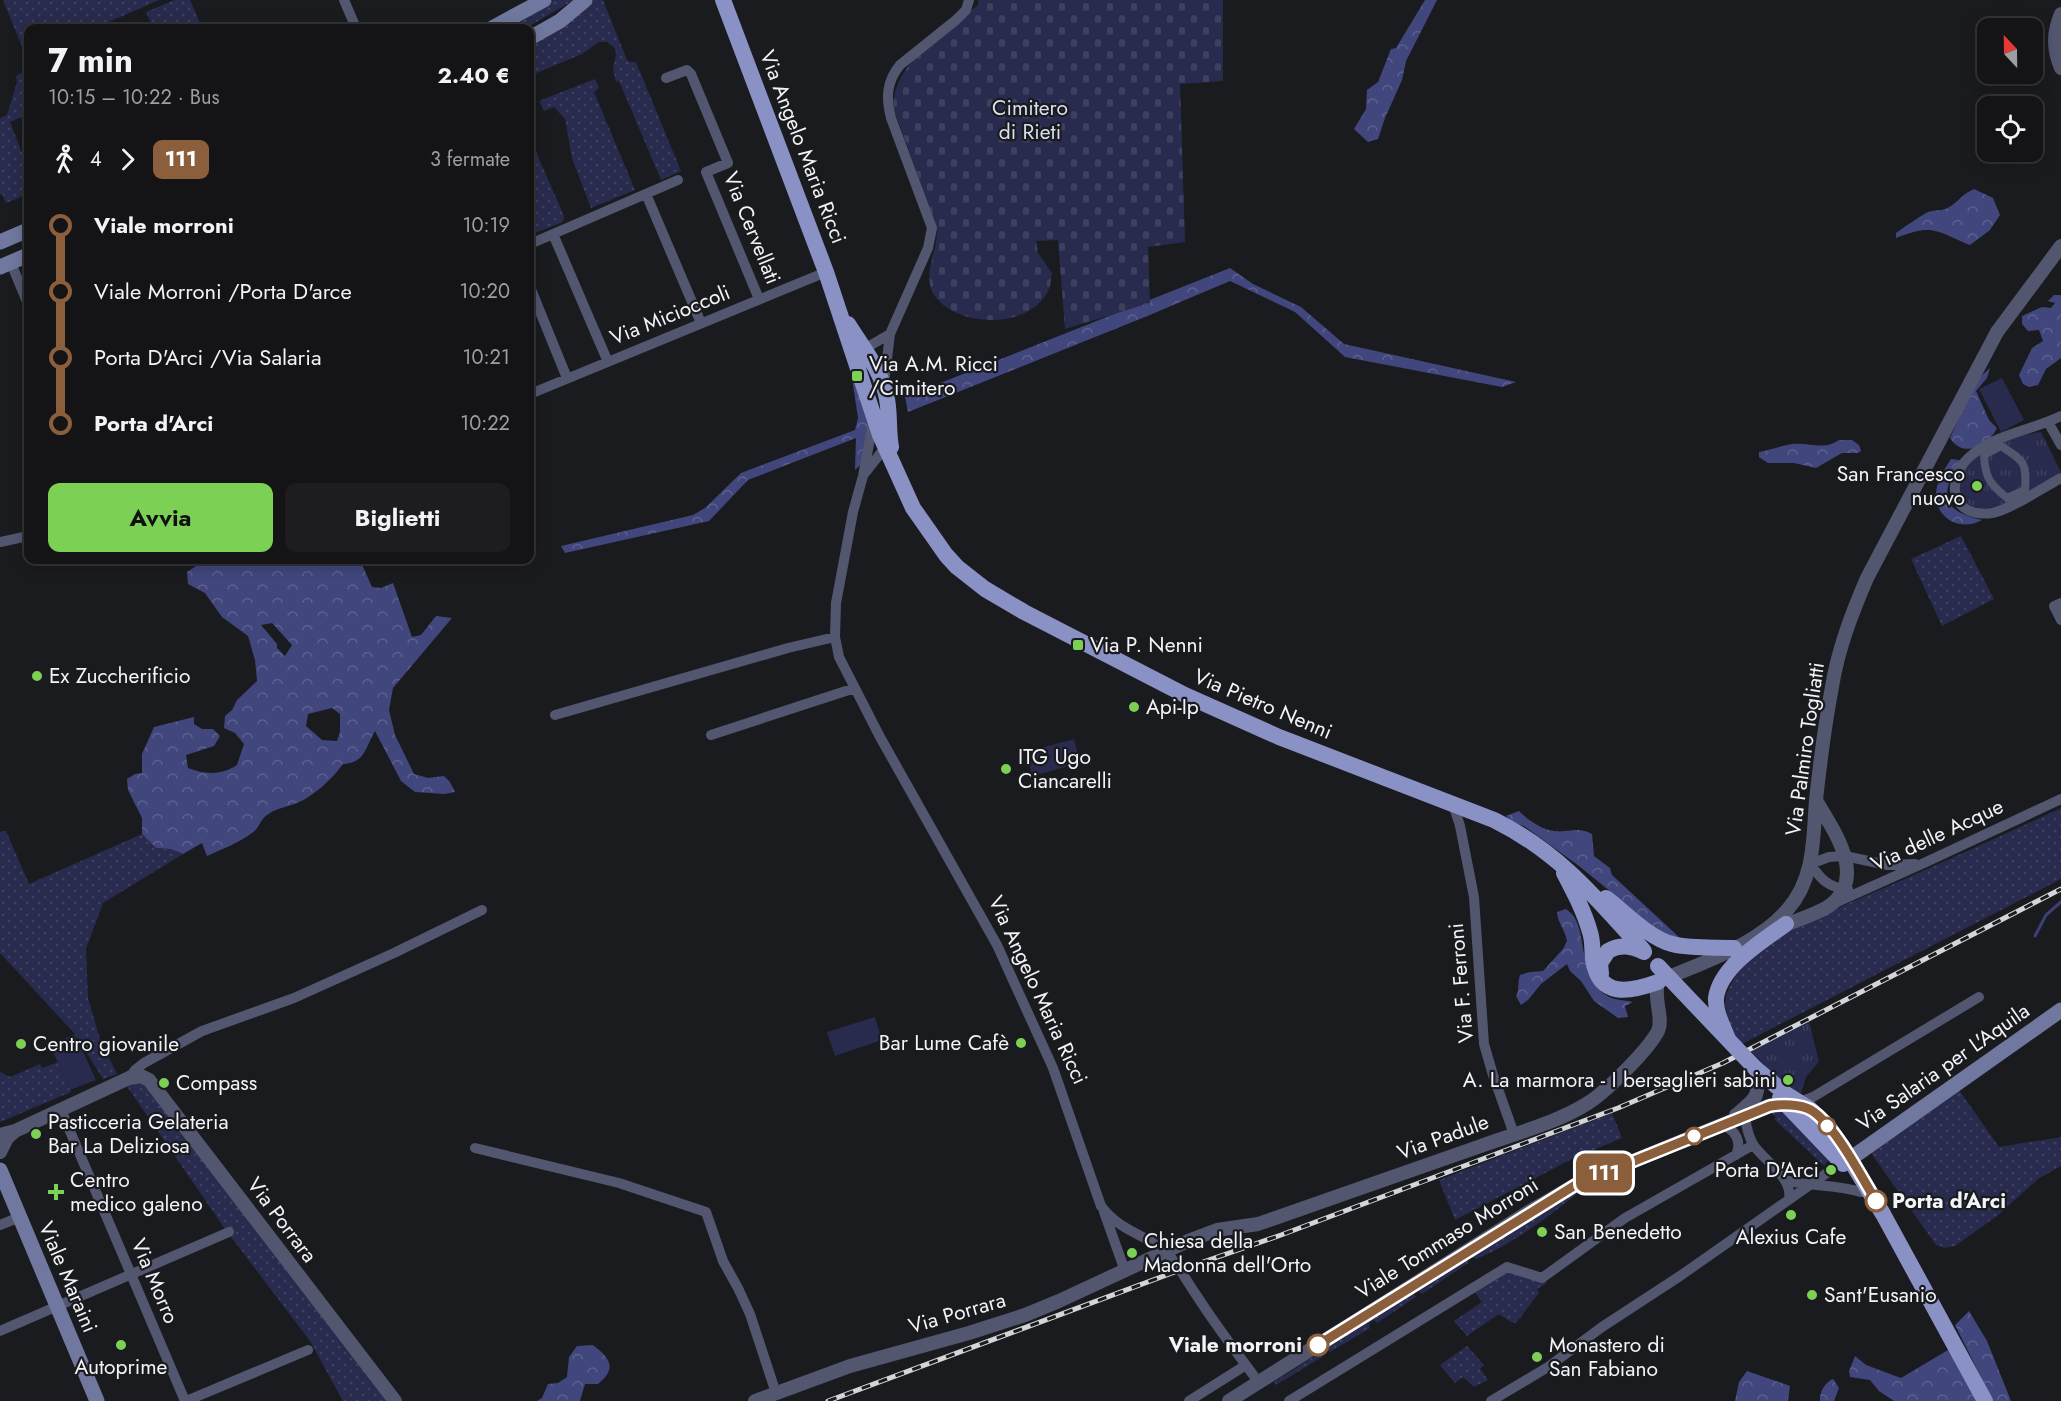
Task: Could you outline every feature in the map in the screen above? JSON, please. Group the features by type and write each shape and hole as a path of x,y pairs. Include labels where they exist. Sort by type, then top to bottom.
{"main road":[{"path":"499,24 544,0"},
{"path":"534,36 560,21 585,0"},
{"name":"Via Angelo Maria Ricci","path":"723,0 840,310 859,353 883,384 888,402 888,444"},
{"path":"0,242 24,232"},
{"path":"6,265 24,257"},
{"name":"Via Angelo Maria Ricci","path":"859,353 864,390 888,444 894,464"},
{"name":"Via Pietro Nenni","path":"894,464 913,508 936,543 957,567 985,589 1055,630 1185,695 1279,737 1479,814 1517,832 1583,883 1644,951"},
{"path":"1558,862 1586,916 1592,936 1593,961 1601,978 1610,988 1624,991 1658,974"},
{"path":"1583,883 1660,939 1683,946 1734,948"},
{"path":"1728,1039 1717,1011 1716,999 1720,985 1738,962 1786,924"},
{"path":"1601,978 1600,963 1608,951 1623,946 1632,946 1644,951 1658,974 1728,1039 1756,1069 1834,1135 1851,1144 1861,1147 1868,1146"},
{"name":"Via Salaria per L'Aquila","path":"1841,1167 2061,1010"},
{"path":"1756,1069 1771,1097 1803,1108 1841,1167 1891,1230"},
{"path":"1834,1135 1841,1167 1883,1214 1985,1401"},
{"name":"Viale Maraini","path":"0,1170 94,1400"}],"street":[{"path":"344,0 354,24"},
{"path":"864,390 883,384 890,334 928,249 932,228 891,118 887,101 888,88 893,74 900,65 956,20 966,10 969,0"},
{"path":"2061,14 2054,40 2061,68"},
{"name":"Via Cervellati","path":"666,78 687,70 691,74 728,163 706,172 759,299"},
{"path":"534,242 678,180"},
{"path":"646,194 701,323"},
{"path":"553,234 608,362"},
{"name":"Via Palmiro Togliatti","path":"1658,974 1734,948 1756,938 1778,920 1793,903 1804,883 1810,864 1815,831 1816,800 1832,686 1844,639 1867,578 1997,332 2061,246"},
{"path":"6,265 24,297"},
{"name":"Via Micioccoli","path":"534,392 826,272"},
{"path":"534,297 567,378"},
{"path":"859,353 890,334"},
{"path":"872,412 888,402"},
{"name":"Via Angelo Maria Ricci","path":"872,412 873,426 853,512 836,603 835,637 839,657 925,818 997,945 1053,1068 1101,1206 1122,1227 1166,1253 1258,1383"},
{"path":"2061,416 1998,438 1971,454 1954,486 1954,497 1968,510 1992,513 2006,508 2061,478"},
{"path":"2048,422 2061,445"},
{"name":"Via Angelo Maria Ricci","path":"863,476 888,444"},
{"path":"2001,446 2017,455 2027,472 2025,490 2007,498 1999,492 1991,485 1984,470 1984,455 2001,446"},
{"path":"871,466 894,464"},
{"path":"0,542 24,537"},
{"path":"2061,603 2054,606 2061,620"},
{"path":"555,715 767,653 835,637"},
{"path":"711,735 855,688"},
{"name":"Via delle Acque","path":"1829,905 2061,799"},
{"path":"1756,938 1829,905 1842,889 1846,879 1845,856 1841,844 1816,800"},
{"name":"Via F. Ferroni","path":"1452,804 1460,826 1474,897 1484,1044 1492,1075 1514,1134"},
{"path":"1460,826 1470,816 1479,814"},
{"path":"1867,889 1842,889 1827,884 1810,864 1829,857 1845,856 1887,865 1924,863"},
{"path":"0,1135 15,1131 129,1078 144,1063 202,1031 294,998 482,910"},
{"name":"Via Padule","path":"1166,1253 1185,1242 1217,1230 1258,1224 1514,1134 1589,1103 1616,1079 1657,1032 1660,1026 1655,997 1658,974"},
{"path":"1803,1108 1806,1101 1822,1090 1979,997"},
{"path":"1736,1155 1739,1148 1736,1135 1725,1123 1750,1103 1757,1094 1756,1069"},
{"name":"Via Porrara","path":"129,1078 141,1076 152,1083 395,1401"},
{"path":"1803,1108 1815,1105 1822,1090"},
{"name":"Viale Tommaso Morroni","path":"1229,1401 1577,1184 1745,1115 1771,1097"},
{"name":"Via Morro","path":"61,1110 186,1401"},
{"path":"1745,1115 1746,1127 1753,1145 1785,1180 1790,1191 1789,1199"},
{"path":"0,1152 15,1131"},
{"path":"1289,1401 1507,1267 1542,1278 1625,1218 1753,1145"},
{"path":"475,1148 619,1183 706,1212 723,1261 750,1314 776,1393"},
{"path":"1491,1401 1548,1367 1602,1327 1680,1276 1809,1185 1841,1167"},
{"path":"1785,1180 1809,1185 1839,1186 1861,1192"},
{"path":"1101,1206 1125,1271"},
{"path":"0,1225 20,1217"},
{"path":"0,1330 229,1232"},
{"name":"Via Porrara","path":"754,1401 867,1361 1010,1320 1059,1301 1166,1253"},
{"path":"186,1401 308,1350"},
{"path":"1189,1401 1246,1365"}],"green space":[{"path":"3,0 159,0 104,24 24,24 24,52"},
{"path":"175,0 190,0 200,24 151,24 146,12"},
{"path":"554,0 574,0 533,24 507,24"},
{"path":"593,0 603,0 627,60 636,62 681,171 661,180 619,81 616,82 613,69 615,48 607,42 599,42 582,54 534,74 534,39 565,22"},
{"name":"Cimitero di Rieti","path":"978,0 1223,0 1223,81 1180,84 1185,242 1148,247 1150,303 1065,329 1058,240 1036,241 1038,253 1052,273 1050,286 1042,300 1030,310 1015,317 998,320 964,316 938,300 933,292 929,275 937,229 894,110 895,94 910,64 937,37 978,5"},
{"path":"1425,0 1437,0 1406,61 1402,80 1378,139 1368,142 1354,129 1366,109 1367,90 1378,82 1391,49 1396,48"},
{"path":"21,73 24,78 24,116 10,122 24,158 24,196 6,203 2,194 0,195 0,118 7,115 17,82 16,76"},
{"path":"595,79 599,88 594,92 635,190 591,208 572,158 565,119 554,107 544,111 539,101"},
{"path":"534,147 564,216 563,222 534,233"},
{"path":"1974,189 1993,198 2000,215 1990,230 1970,245 1927,230 1908,233 1896,238 1896,233 1920,217 1928,212 1948,208"},
{"path":"1230,268 1253,284 1301,307 1344,344 1516,382 1502,387 1345,357 1295,312 1230,281 908,412 905,397"},
{"path":"2054,295 2061,295 2061,358 2046,369 2038,385 2029,387 2023,384 2019,375 2032,348 2043,341 2039,330 2028,331 2022,324 2022,316 2042,307 2051,308 2055,303 2048,301"},
{"path":"850,365 872,426 868,457 855,470 856,438 748,480 709,521 565,553 561,546 693,515 705,508 741,473 855,430 858,418"},
{"path":"1990,368 1987,378 1976,391 1989,420 1997,428 1982,445 1975,448 1962,448 1950,438 1976,381"},
{"path":"2002,378 2024,420 2001,432 1979,389"},
{"path":"2041,432 2061,472 2019,497 1995,507 1974,507 1959,495 1960,476 1974,456 1994,444 2018,436"},
{"path":"1839,440 1852,440 1859,445 1861,451 1842,453 1816,468 1794,463 1768,463 1759,457 1759,452 1788,445 1822,446"},
{"path":"1951,459 1960,460 1947,491 1951,506 1968,516 1982,520 1958,524 1951,521 1940,510 1936,493 1941,476"},
{"path":"1961,536 1994,599 1942,626 1911,559"},
{"path":"199,564 362,564 372,587 381,588 393,583 412,637 421,635 436,616 452,618 393,688 389,710 395,735 414,774 428,778 444,776 455,792 444,794 415,792 401,781 375,731 360,758 343,764 310,796 267,815 254,831 236,843 207,856 202,843 183,854 171,849 156,848 142,834 142,818 128,790 127,779 142,773 142,754 154,727 194,717 194,724 202,729 213,729 220,736 214,746 186,755 188,768 213,773 225,771 237,765 244,744 235,733 224,728 225,716 232,710 237,700 257,681 255,660 248,636 222,617 205,593 188,584 187,572","holes":["272,623 292,645 285,656 261,625","332,708 340,714 340,732 337,741 322,740 306,726 308,714"]},
{"path":"1074,739 1080,763 1032,776 1026,752"},
{"path":"2061,808 2061,879 1740,1045 1726,1013 1727,993 1742,968 1766,946 1829,912"},
{"path":"1519,811 1535,824 1549,830 1581,830 1592,834 1594,856 1610,868 1612,875 1680,938 1664,935 1579,866 1524,826 1514,823 1506,816"},
{"path":"6,831 29,884 142,834 156,848 171,849 183,854 103,903 86,949 88,998 100,1039 117,1074 103,1079 75,1034 0,953 0,832"},
{"path":"1566,909 1578,925 1586,960 1599,989 1612,998 1633,1002 1625,1006 1628,1017 1618,1018 1594,1001 1567,964 1541,984 1521,1005 1516,996 1520,975 1543,971 1563,949 1567,941 1557,912"},
{"path":"875,1017 882,1040 835,1056 827,1032"},
{"path":"1809,1022 1819,1062 1806,1077 1801,1093 1782,1087 1751,1051"},
{"path":"75,1034 96,1080 70,1090 50,1045"},
{"path":"58,1062 71,1092 0,1122 0,1072 10,1077 40,1064 42,1068"},
{"path":"136,1079 145,1083 395,1401 343,1401 310,1341 225,1229 126,1085"},
{"path":"1959,1090 1999,1147 2061,1137 2061,1166 2038,1179 1997,1216 1955,1246 1945,1248 1936,1245 1869,1150"},
{"path":"1784,1111 1829,1160 1824,1166 1774,1119 1776,1117 1771,1113"},
{"path":"1612,1113 1622,1138 1570,1160 1455,1220 1439,1180"},
{"path":"1581,1187 1582,1190 1519,1237 1477,1259 1469,1258 1468,1263 1422,1294 1419,1291 1414,1294 1416,1297 1377,1323 1374,1320 1369,1323 1370,1328 1330,1352 1326,1349 1327,1346"},
{"path":"1507,1267 1542,1278 1547,1283 1537,1289 1539,1293 1516,1323 1499,1314 1467,1336 1454,1321 1482,1302 1474,1291"},
{"path":"1969,1311 1987,1341 2011,1401 1894,1401 1879,1391 1870,1380 1850,1377 1849,1371 1855,1356 1866,1365 1901,1378 1948,1350 1987,1389 1955,1325"},
{"path":"593,1345 608,1359 610,1368 598,1384 585,1384 580,1401 537,1401 542,1398 548,1384 558,1383 567,1377 569,1357 577,1346"},
{"path":"1467,1346 1484,1365 1480,1369 1488,1380 1474,1387 1463,1377 1455,1383 1440,1365"},
{"path":"1321,1352 1322,1357 1276,1385 1274,1382"},
{"path":"1747,1371 1790,1386 1788,1401 1735,1401 1739,1382"},
{"path":"1833,1379 1839,1388 1834,1401 1820,1401 1823,1388"}],"waterway":[{"path":"2035,936 2046,915 2061,902"}],"railway":[{"path":"828,1401 1180,1270 1281,1235 1618,1108 1723,1063 2061,889"}],"bus line":[{"name":"111","path":"1318,1345 1530,1211 1577,1184 1770,1106 1780,1104 1810,1109 1826,1124 1842,1146 1876,1201"}],"place":[{"name":"Via A.M. Ricci /Cimitero","path":"857,376"},
{"name":"San Francesco nuovo","path":"1977,486"},
{"name":"Via P. Nenni","path":"1078,645"},
{"name":"Ex Zuccherificio","path":"37,676"},
{"name":"Api-Ip","path":"1134,707"},
{"name":"ITG Ugo Ciancarelli","path":"1006,769"},
{"name":"Bar Lume Cafè","path":"1021,1043"},
{"name":"Centro giovanile","path":"21,1044"},
{"name":"A. La marmora - I bersaglieri sabini","path":"1788,1080"},
{"name":"Compass","path":"164,1083"},
{"name":"Pasticceria Gelateria Bar La Deliziosa","path":"36,1134"},
{"name":"Porta D'Arci","path":"1831,1170"},
{"name":"Centro medico galeno","path":"56,1192"},
{"name":"Porta d'Arci","path":"1876,1201"},
{"name":"Alexius Cafe","path":"1791,1215"},
{"name":"San Benedetto","path":"1542,1232"},
{"name":"Chiesa della Madonna dell'Orto","path":"1132,1253"},
{"name":"Sant'Eusanio","path":"1812,1295"},
{"name":"Autoprime","path":"121,1345"},
{"name":"Viale morroni","path":"1318,1345"},
{"name":"Monastero di San Fabiano","path":"1537,1357"}]}
